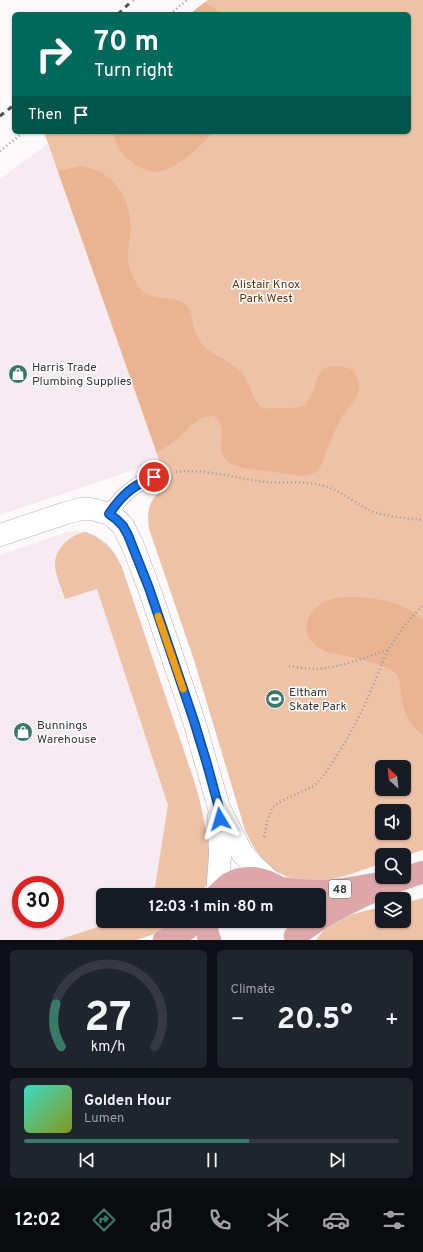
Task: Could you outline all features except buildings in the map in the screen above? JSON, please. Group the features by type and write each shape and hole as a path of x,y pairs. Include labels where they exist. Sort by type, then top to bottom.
{"main road":[{"name":"48","path":"411,876 423,872"},
{"name":"48","path":"224,888 228,884 242,879 256,878 279,888"},
{"name":"48","path":"326,891 375,884"},
{"name":"48","path":"326,916 390,884"},
{"path":"164,940 188,928"},
{"path":"207,928 210,940"}],"street":[{"path":"0,535 81,509 92,509 109,514 123,526 146,581 194,721 219,808 242,853 279,888"},
{"path":"217,888 220,843 219,808"}],"lane":[{"path":"109,514 126,492 154,477"}],"path":[{"path":"172,12 187,0"},
{"path":"0,151 21,134"},
{"path":"154,477 166,473 188,472 222,474 266,482 314,484 333,489 371,511 423,520"},
{"path":"262,843 272,808 281,801 314,786 334,762 363,709 388,650 404,626 423,605"},
{"path":"289,666 313,670 324,669 388,650"}],"shaded area":[{"path":"205,2 219,12 192,12"},
{"path":"114,134 211,134 202,144 179,163 162,171 155,172 148,171 132,163 124,155 115,140"},
{"path":"48,144 160,461 0,515 0,179"},
{"path":"81,166 91,168 107,176 123,195 129,211 131,223 128,257 132,274 137,284 149,295 177,300 187,306 191,313 195,332 202,344 210,351 240,370 254,398 260,406 263,408 299,407 305,404 311,397 319,374 323,370 328,367 338,366 349,368 353,371 358,379 358,394 342,416 322,464 318,470 312,474 303,476 243,468 229,463 224,458 221,449 222,431 220,423 214,416 208,416 198,420 168,446 157,452 58,171"},
{"path":"76,531 86,532 97,536 108,544 115,553 121,565 195,781 205,820 208,839 203,888 96,888 96,928 167,928 155,934 137,940 0,940 0,555 64,533"},
{"path":"348,597 378,599 398,604 407,608 423,620 423,736 405,712 399,679 393,671 365,660 327,652 316,646 308,636 308,619 319,605 330,600"}],"green space":[{"name":"Alistair Knox Park West","path":"208,0 423,0 423,850 411,854 411,848 375,848 375,865 351,874 320,881 306,881 283,875 274,869 257,852 245,830 194,660 149,529 149,509 153,499 168,486 45,134 411,134 411,12 193,12"},
{"path":"86,532 103,541 121,565 199,798 208,839 210,859 205,888 152,888 155,887 168,805 97,589 65,599 58,579 55,566 57,554 64,543 80,533"},
{"path":"423,898 423,940 316,940 322,932 337,921 354,914 375,909 375,928 411,928 411,901"},
{"path":"96,928 170,928 137,940 58,940"}],"railway":[{"path":"120,12 133,0"},
{"path":"0,116 12,107"}],"slow traffic":[{"path":"158,616 183,689"}],"place":[{"name":"Harris Trade Plumbing Supplies","path":"18,374"},
{"name":"Eltham Skate Park","path":"275,699"},
{"name":"Bunnings Warehouse","path":"23,732"}],"route":[{"path":"154,477 144,480 126,492 109,514 123,526 128,535 149,588 194,721 219,808 220,819"}]}
